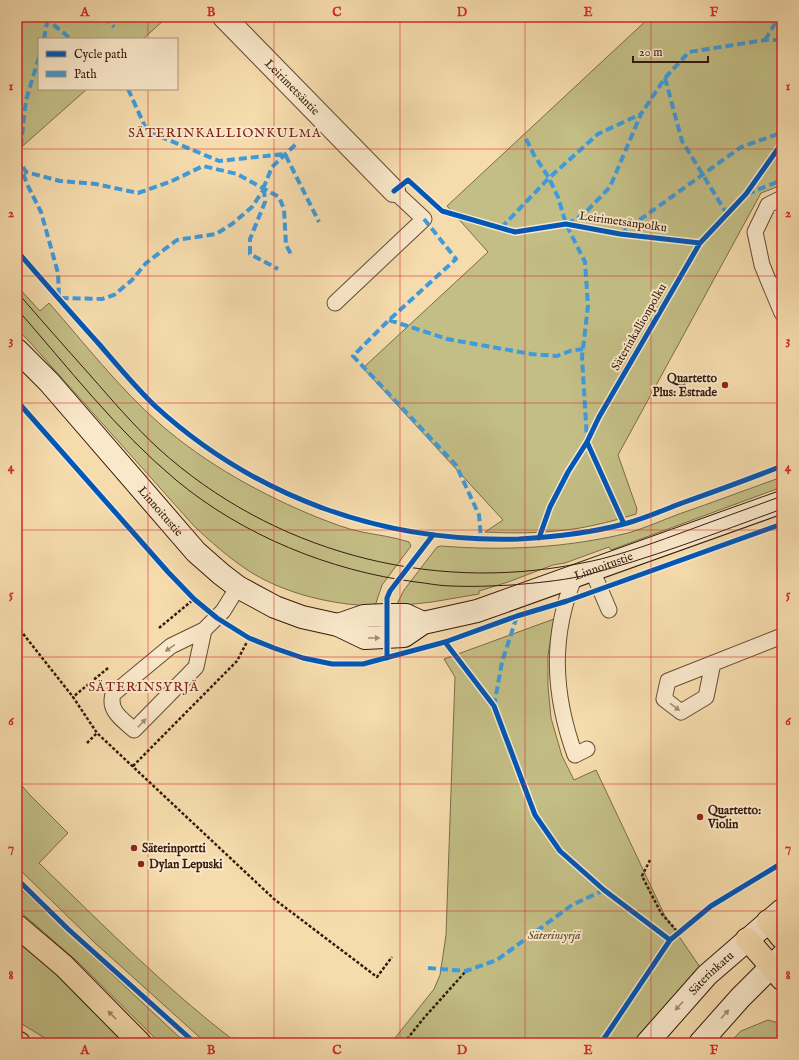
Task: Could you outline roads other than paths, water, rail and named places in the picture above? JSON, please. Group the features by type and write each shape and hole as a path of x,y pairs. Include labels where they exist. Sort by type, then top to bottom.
{"highway":[{"path":"775,916 782,938"},
{"path":"17,926 64,966 140,1043"},
{"path":"747,939 778,967"}],"street":[{"name":"Leirimetsäntie","path":"224,17 394,191"},
{"name":"Linnoitustie","path":"17,350 49,382 196,552 221,574 238,587 275,607 296,615 338,625 365,638 404,636 423,623 477,611 782,502"},
{"name":"Säterinkatu","path":"647,1043 707,975 775,916"},
{"path":"700,1043 740,998 778,967"}],"lane":[{"path":"335,303 424,219 394,191"},
{"path":"782,198 768,205 755,232 762,264 777,285 782,313"},
{"path":"587,749 574,754 561,709 557,675 559,637 562,616 584,573 609,610"},
{"path":"204,630 196,667 134,730 113,710 111,701 113,694 171,646 204,630 223,611 238,587"},
{"path":"713,663 706,698 681,712 664,698 668,680 686,669 713,663 782,636"}],"tram line":[{"path":"17,292 141,431 159,449 203,484 251,514 302,538 354,556 409,567 465,573 521,572 577,564 616,555 782,496"},
{"path":"17,309 113,419 154,461 176,480 229,518 258,534 288,548 352,569 384,577 447,586 504,585 556,581 582,576 633,562 782,509"}],"place":[{"name":"Quartetto Plus: Estrade","path":"725,385"},
{"name":"Quartetto: Violin","path":"700,817"},
{"name":"Säterinportti","path":"134,848"},
{"name":"Dylan Lepuski","path":"141,864"}],"district":[{"name":"SÄTERINKALLIONKULMA","path":"225,133"},
{"name":"SÄTERINSYRJÄ","path":"144,687"}],"park label":[{"name":"Säterinsyrjä","path":"554,935"}]}
